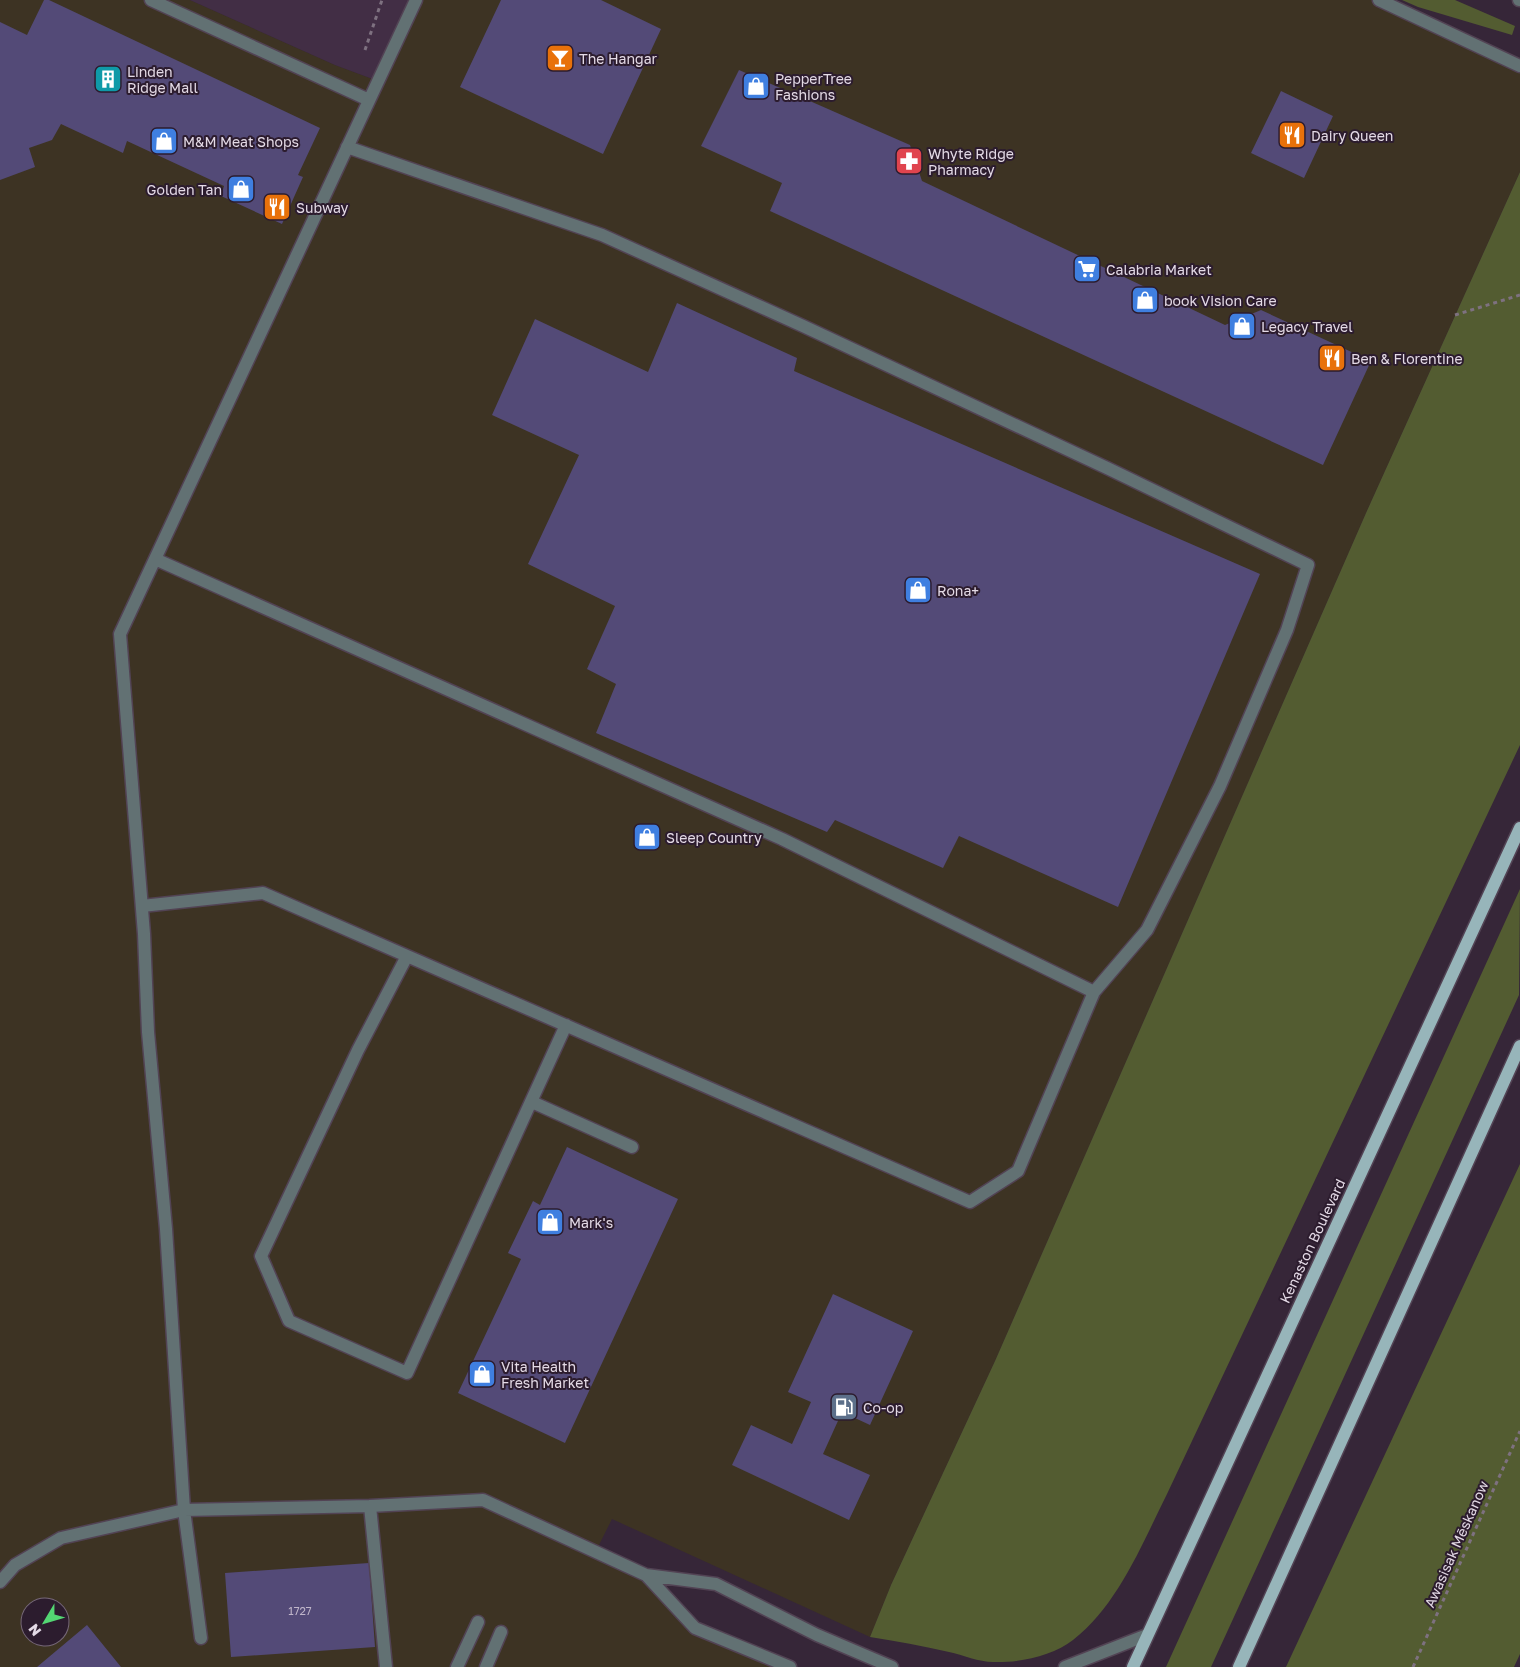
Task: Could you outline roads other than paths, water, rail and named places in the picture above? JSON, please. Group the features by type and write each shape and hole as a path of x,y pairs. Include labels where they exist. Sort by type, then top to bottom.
{"main road":[{"name":"Kenaston Boulevard","path":"1132,1667 1520,828"},
{"path":"1239,1667 1520,1046"}],"street":[{"path":"151,0 369,100"},
{"path":"201,1638 184,1510 166,1229 148,1032 142,906 120,634 416,0"},
{"path":"1379,0 1520,66"},
{"path":"142,906 264,893 970,1202 1018,1171 1094,992 1147,930 1220,786 1287,630 1308,564 812,330 602,235 347,147"},
{"path":"155,559 782,839 1094,992"},
{"path":"408,956 358,1050 261,1256 289,1321 407,1373 566,1026"},
{"path":"532,1102 632,1148"},
{"path":"0,1582 15,1565 61,1538 184,1510 370,1506 483,1500 646,1575 716,1584 817,1635 892,1667"},
{"path":"370,1506 386,1667"},
{"path":"646,1575 695,1628 790,1667"},
{"path":"457,1667 478,1622"},
{"path":"486,1667 501,1632"},
{"path":"1065,1667 1147,1635"}],"place":[{"name":"The Hangar","path":"560,58"},
{"name":"Linden Ridge Mall","path":"108,79"},
{"name":"PepperTree Fashions","path":"756,86"},
{"name":"Dairy Queen","path":"1292,135"},
{"name":"M&M Meat Shops","path":"164,141"},
{"name":"Whyte Ridge Pharmacy","path":"909,161"},
{"name":"Golden Tan","path":"241,189"},
{"name":"Subway","path":"277,207"},
{"name":"Calabria Market","path":"1087,269"},
{"name":"book Vision Care","path":"1145,300"},
{"name":"Legacy Travel","path":"1242,326"},
{"name":"Ben & Florentine","path":"1332,358"},
{"name":"Rona+","path":"918,590"},
{"name":"Sleep Country","path":"647,837"},
{"name":"Mark's","path":"550,1222"},
{"name":"Vita Health Fresh Market","path":"482,1374"},
{"name":"Co-op","path":"844,1407"}]}
